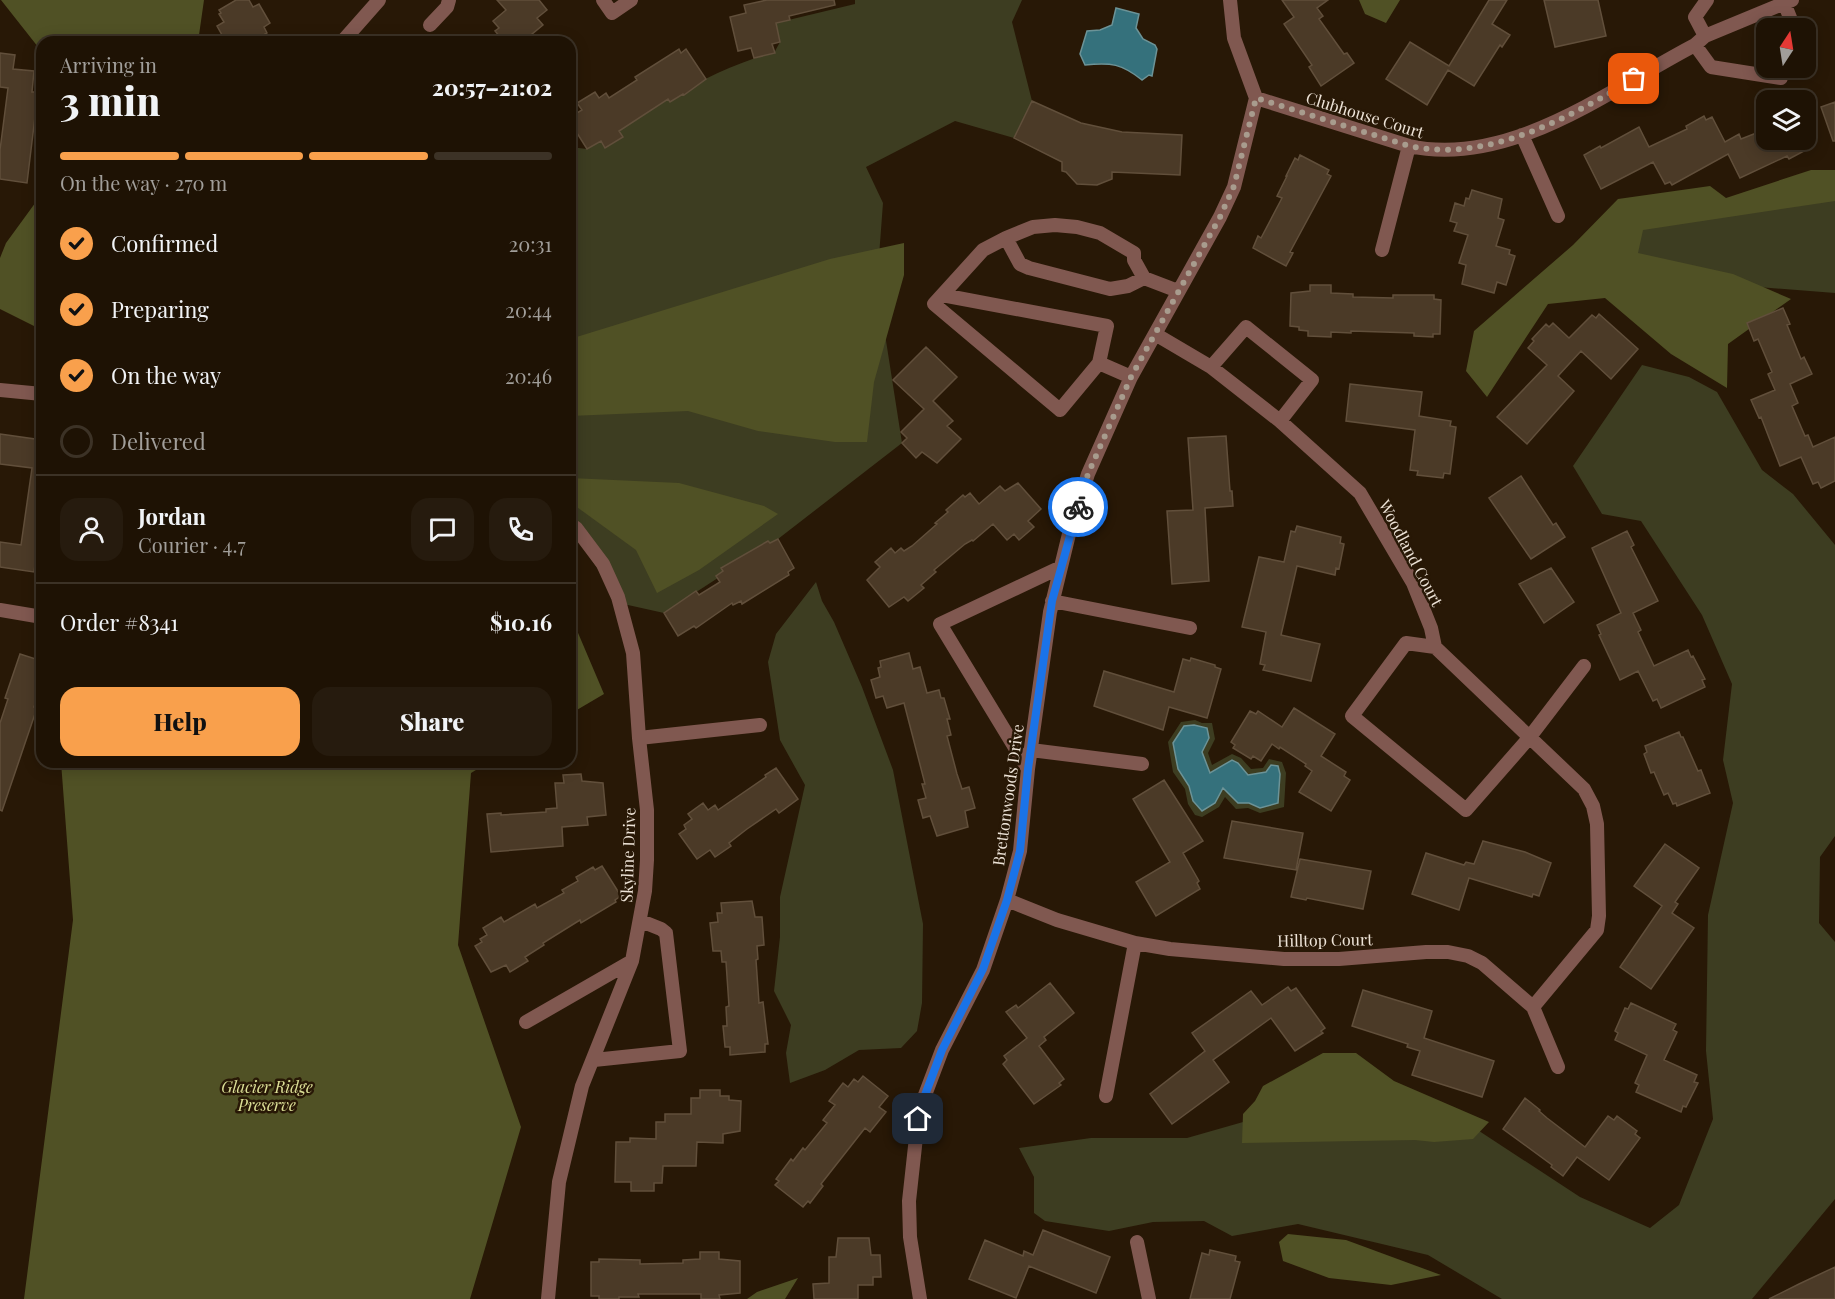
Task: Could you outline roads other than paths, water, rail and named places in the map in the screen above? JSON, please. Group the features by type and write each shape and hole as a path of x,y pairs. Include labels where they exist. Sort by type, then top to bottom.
{"street":[{"path":"430,25 447,7 449,0"},
{"path":"603,0 612,13 631,0"},
{"path":"1230,0 1234,38 1256,98"},
{"path":"1707,0 1695,18 1700,41 1711,67 1756,74"},
{"path":"347,36 374,1"},
{"name":"Clubhouse Court","path":"1256,98 1409,146 1430,151 1457,150 1487,145 1522,135 1578,112 1700,41 1786,1 1790,18"},
{"name":"Brettonwoods Drive","path":"920,1299 910,1237 909,1201 918,1119 942,1050 983,969 1007,900 1020,851 1028,769 1052,601 1061,567 1088,474 1131,377 1161,319 1220,217 1234,186 1256,98"},
{"path":"1522,135 1558,216"},
{"path":"1382,250 1409,146"},
{"path":"942,295 1107,326 1099,363 1060,410 934,304 942,295 983,250 1033,227 1055,225 1077,227 1100,233 1134,253 1134,260 1144,278 1178,291"},
{"path":"1006,238 1020,264 1029,268 1110,289 1128,286 1144,278"},
{"path":"1210,367 1246,327 1312,380 1280,421"},
{"name":"Woodland Court","path":"1155,334 1210,367 1280,421 1360,493 1413,583 1431,628 1435,647"},
{"path":"1099,363 1131,377"},
{"path":"0,390 36,393"},
{"name":"Skyline Drive","path":"548,1299 559,1182 582,1086 632,961 646,881 647,820 633,653 618,597 603,564 576,528"},
{"path":"1028,769 940,624 1061,567"},
{"path":"1052,601 1190,628"},
{"path":"0,610 36,616"},
{"path":"1558,1067 1533,1007 1596,930 1599,916 1597,824 1593,806 1584,789 1529,738 1435,647 1406,643 1352,716 1466,810 1529,738 1584,666"},
{"path":"639,738 760,725"},
{"path":"1031,750 1142,764"},
{"name":"Hilltop Court","path":"1007,900 1057,920 1135,943 1170,950 1284,959 1339,959 1426,951 1468,956 1482,963 1533,1007"},
{"path":"594,1060 680,1051 666,933 640,921"},
{"path":"1106,1096 1135,943"},
{"path":"526,1022 632,961"},
{"path":"1137,1242 1149,1299"}],"water":[{"path":"1116,8 1139,14 1136,28 1143,39 1155,45 1157,49 1152,76 1149,75 1142,80 1116,65 1085,65 1080,54 1087,31 1100,30 1112,25"},
{"path":"1194,725 1207,728 1209,738 1202,752 1210,773 1232,760 1238,763 1248,775 1266,772 1271,765 1278,766 1280,774 1278,803 1260,808 1249,803 1238,803 1223,788 1215,803 1202,811 1193,801 1189,786 1178,769 1173,743 1184,726"}],"park label":[{"name":"Glacier Ridge Preserve","path":"267,1096"}]}
